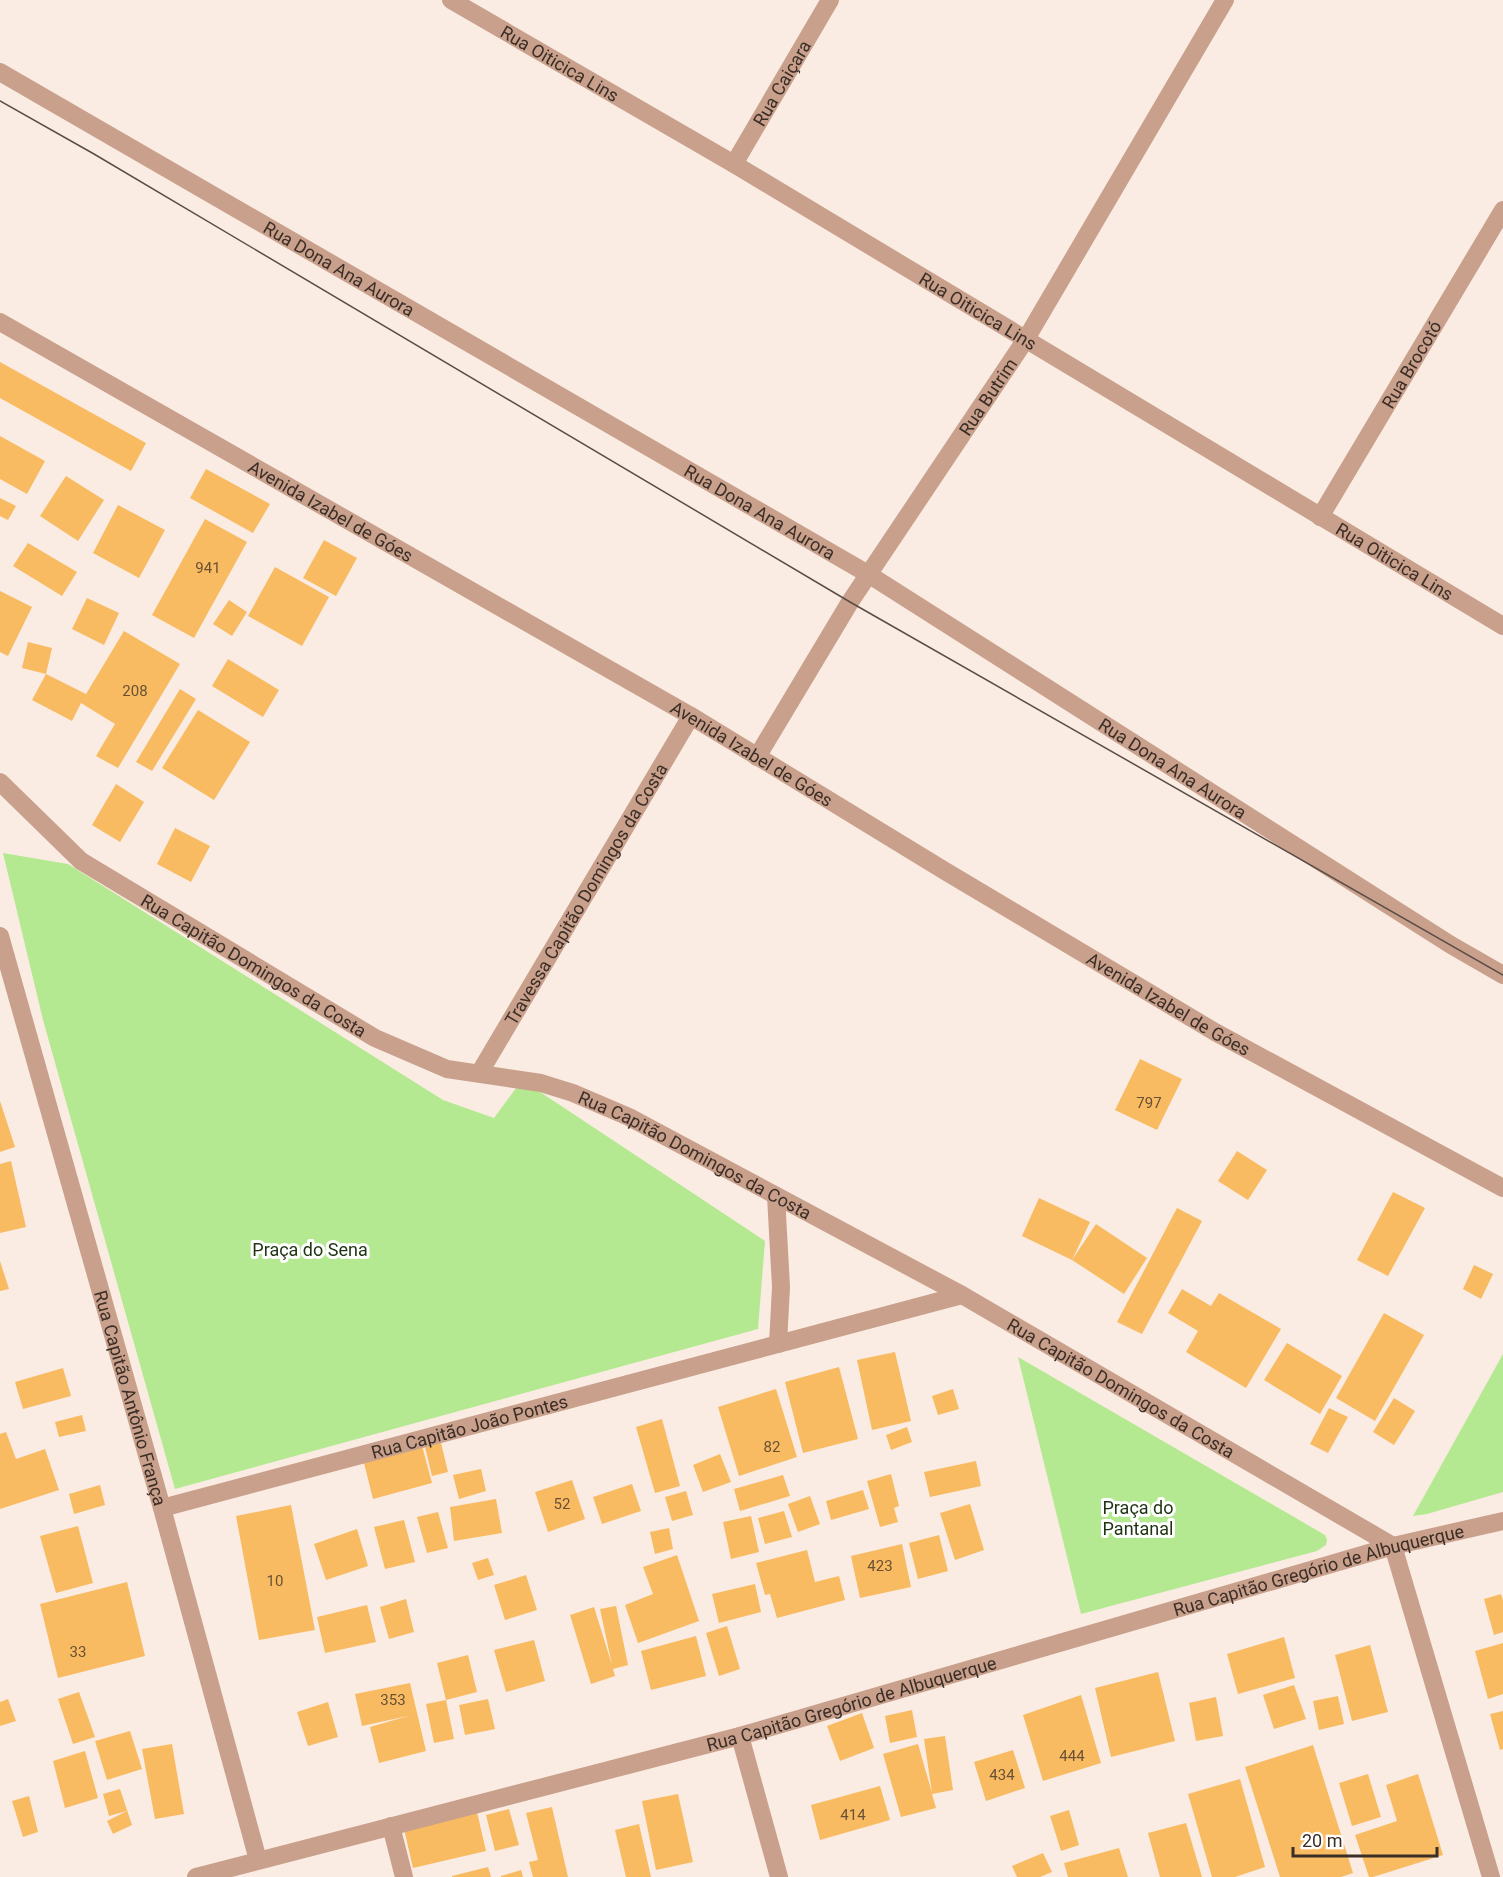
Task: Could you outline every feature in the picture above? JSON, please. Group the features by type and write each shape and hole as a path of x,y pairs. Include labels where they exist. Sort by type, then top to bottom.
{"street":[{"name":"Rua Oiticica Lins","path":"451,0 734,164 1503,626"},
{"name":"Rua Caiçara","path":"734,164 830,0"},
{"name":"Rua Butrim","path":"757,757 868,574 1026,339 1225,0"},
{"name":"Rua Dona Ana Aurora","path":"0,72 868,574 1451,945 1503,975"},
{"name":"Rua Brocotó","path":"1320,517 1503,210"},
{"name":"Avenida Izabel de Góes","path":"0,322 691,716 1215,1032 1503,1188"},
{"name":"Travessa Capitão Domingos da Costa","path":"480,1072 691,716"},
{"name":"Rua Capitão Domingos da Costa","path":"0,782 81,861 375,1038 447,1069 480,1072 541,1083 573,1093 629,1117 962,1295 1393,1546"},
{"name":"Rua Capitão Antônio França","path":"0,936 162,1508 258,1860"},
{"path":"776,1196 782,1287 778,1344"},
{"name":"Rua Capitão João Pontes","path":"162,1508 962,1295"},
{"name":"Rua Capitão Gregório de Albuquerque","path":"196,1877 740,1736 1393,1546 1503,1521"},
{"path":"1393,1546 1491,1877"},
{"path":"740,1736 779,1877"},
{"path":"391,1826 404,1877"}],"green space":[{"name":"Praça do Sena","path":"3,853 68,864 443,1100 494,1118 522,1080 765,1241 758,1329 175,1489 43,1020"},
{"path":"1503,1354 1503,1492 1413,1516"},
{"name":"Praça do Pantanal","path":"1018,1357 1325,1535 1326,1545 1317,1551 1081,1614"}],"building":[{"path":"0,362 146,443 131,471 0,398"},
{"path":"0,436 45,461 27,494 0,479"},
{"path":"206,469 270,504 253,533 190,498"},
{"path":"66,476 104,500 78,541 40,516"},
{"path":"0,498 16,506 8,520 0,516"},
{"path":"118,505 165,530 139,578 93,553"},
{"path":"205,519 247,542 194,638 152,615"},
{"path":"324,540 357,558 336,596 303,578"},
{"path":"28,543 77,572 62,596 13,566"},
{"path":"275,567 329,597 302,646 248,616"},
{"path":"0,591 32,607 8,656 0,652"},
{"path":"87,598 119,613 104,645 72,629"},
{"path":"229,600 247,612 232,636 213,624"},
{"path":"124,631 180,664 118,768 96,756 115,724 81,703 72,721 32,700 46,674 86,694"},
{"path":"28,642 52,648 46,674 22,668"},
{"path":"228,659 279,690 263,717 212,686"},
{"path":"180,689 196,699 152,771 136,762"},
{"path":"198,710 250,742 214,800 162,768"},
{"path":"116,784 144,802 120,842 92,825"},
{"path":"175,828 210,846 191,882 157,864"},
{"path":"1140,1059 1182,1079 1157,1130 1115,1110"},
{"path":"0,1101 15,1147 0,1152"},
{"path":"1237,1151 1267,1170 1248,1200 1218,1181"},
{"path":"11,1161 26,1227 0,1233 0,1164"},
{"path":"1393,1192 1425,1208 1388,1276 1357,1260"},
{"path":"1039,1198 1090,1222 1072,1260 1022,1236"},
{"path":"1177,1208 1202,1221 1142,1334 1117,1322"},
{"path":"1096,1224 1147,1258 1124,1294 1072,1260"},
{"path":"0,1261 9,1289 0,1291"},
{"path":"1474,1265 1493,1274 1481,1299 1463,1289"},
{"path":"1182,1289 1211,1306 1219,1293 1281,1329 1246,1388 1186,1352 1198,1331 1168,1313"},
{"path":"1384,1313 1424,1335 1375,1421 1336,1398"},
{"path":"1287,1343 1342,1376 1320,1414 1264,1380"},
{"path":"895,1352 911,1421 872,1430 857,1360"},
{"path":"839,1367 858,1439 803,1453 785,1382"},
{"path":"63,1368 71,1396 23,1409 15,1382"},
{"path":"776,1389 797,1457 739,1476 718,1407"},
{"path":"953,1389 959,1409 938,1415 932,1396"},
{"path":"1394,1398 1415,1411 1394,1445 1373,1432"},
{"path":"1329,1408 1348,1417 1328,1453 1310,1444"},
{"path":"82,1415 86,1431 59,1437 55,1422"},
{"path":"662,1419 680,1486 655,1493 636,1427"},
{"path":"907,1427 912,1442 891,1450 886,1435"},
{"path":"6,1432 16,1459 45,1449 59,1490 0,1509 0,1434"},
{"path":"421,1442 432,1483 373,1499 363,1459"},
{"path":"441,1443 448,1472 432,1476 425,1447"},
{"path":"720,1454 731,1482 703,1492 693,1465"},
{"path":"976,1461 981,1486 930,1497 924,1472"},
{"path":"481,1469 486,1491 459,1499 453,1475"},
{"path":"891,1474 899,1506 894,1508 898,1522 880,1527 867,1481"},
{"path":"783,1475 790,1496 740,1511 734,1489"},
{"path":"572,1480 585,1519 548,1532 535,1492"},
{"path":"632,1484 641,1511 602,1524 593,1497"},
{"path":"100,1485 105,1505 74,1514 69,1494"},
{"path":"863,1490 869,1509 831,1520 826,1501"},
{"path":"686,1491 693,1515 672,1521 665,1497"},
{"path":"810,1496 820,1524 798,1532 788,1504"},
{"path":"496,1499 502,1533 454,1541 450,1507"},
{"path":"970,1504 984,1550 955,1560 940,1513"},
{"path":"291,1505 315,1630 259,1640 236,1516"},
{"path":"784,1511 792,1537 765,1544 758,1518"},
{"path":"438,1512 448,1548 427,1553 417,1517"},
{"path":"751,1516 759,1552 731,1559 723,1522"},
{"path":"404,1520 415,1562 385,1569 374,1527"},
{"path":"78,1526 93,1583 56,1593 40,1536"},
{"path":"669,1528 673,1549 655,1554 650,1532"},
{"path":"357,1529 368,1566 326,1580 314,1544"},
{"path":"939,1535 948,1571 918,1579 909,1543"},
{"path":"902,1544 911,1587 860,1598 851,1556"},
{"path":"807,1550 815,1582 839,1576 845,1600 777,1618 770,1594 765,1595 756,1563"},
{"path":"677,1555 699,1621 638,1643 625,1605 653,1594 643,1567"},
{"path":"488,1558 494,1575 478,1580 472,1563"},
{"path":"526,1575 537,1610 505,1620 494,1585"},
{"path":"127,1582 145,1656 58,1678 40,1604"},
{"path":"755,1584 761,1612 719,1623 712,1594"},
{"path":"1501,1594 1503,1632 1494,1635 1484,1599"},
{"path":"406,1599 414,1632 389,1639 380,1607"},
{"path":"367,1605 376,1642 325,1653 317,1617"},
{"path":"616,1606 628,1665 613,1669 615,1676 591,1684 570,1615 594,1607 612,1665 600,1609"},
{"path":"727,1626 740,1669 719,1676 706,1633"},
{"path":"696,1636 706,1676 651,1690 641,1651"},
{"path":"1284,1637 1295,1678 1238,1694 1227,1654"},
{"path":"534,1640 545,1681 506,1692 494,1650"},
{"path":"1503,1643 1503,1694 1488,1699 1475,1651"},
{"path":"1370,1645 1388,1712 1352,1721 1335,1655"},
{"path":"468,1655 477,1692 446,1700 437,1663"},
{"path":"1158,1672 1175,1741 1111,1757 1095,1688"},
{"path":"410,1683 426,1751 379,1763 370,1727 408,1716 362,1726 355,1694"},
{"path":"1294,1685 1306,1719 1274,1729 1263,1695"},
{"path":"79,1692 95,1737 73,1744 58,1699"},
{"path":"1081,1695 1101,1763 1043,1781 1023,1715"},
{"path":"1338,1696 1344,1724 1319,1730 1313,1701"},
{"path":"1216,1697 1223,1736 1196,1741 1189,1703"},
{"path":"8,1699 16,1721 0,1726 0,1702"},
{"path":"488,1699 495,1729 465,1735 459,1705"},
{"path":"446,1700 454,1739 434,1743 426,1704"},
{"path":"328,1702 338,1737 308,1746 297,1712"},
{"path":"912,1710 917,1737 890,1743 885,1716"},
{"path":"1503,1711 1503,1749 1500,1750 1490,1714"},
{"path":"862,1713 874,1748 840,1761 827,1726"},
{"path":"130,1731 142,1769 107,1780 95,1741"},
{"path":"945,1736 953,1790 932,1794 936,1808 901,1817 883,1754 918,1744 932,1793 924,1739"},
{"path":"172,1744 184,1814 155,1819 142,1749"},
{"path":"1313,1745 1353,1873 1341,1877 1280,1877 1245,1767"},
{"path":"1013,1750 1025,1788 986,1801 974,1762"},
{"path":"85,1751 98,1798 65,1808 53,1761"},
{"path":"1368,1774 1381,1817 1352,1826 1339,1783"},
{"path":"1418,1774 1443,1855 1369,1877 1355,1835 1397,1821 1386,1785"},
{"path":"1240,1779 1265,1867 1235,1877 1212,1877 1188,1794"},
{"path":"880,1786 890,1820 820,1840 811,1805"},
{"path":"120,1789 132,1825 113,1834 107,1821 127,1811 109,1816 103,1794"},
{"path":"678,1794 693,1862 656,1870 642,1801"},
{"path":"29,1796 38,1832 23,1837 12,1801"},
{"path":"552,1807 568,1877 533,1877 529,1862 538,1860 526,1813"},
{"path":"509,1809 519,1845 495,1851 486,1815"},
{"path":"1069,1810 1079,1845 1061,1851 1050,1816"},
{"path":"477,1812 486,1851 413,1868 404,1829"},
{"path":"1186,1823 1202,1877 1160,1877 1148,1833"},
{"path":"639,1824 651,1877 626,1877 615,1830"},
{"path":"1119,1848 1128,1877 1068,1877 1064,1863"},
{"path":"1043,1853 1052,1872 1040,1877 1017,1877 1012,1866"},
{"path":"488,1867 491,1877 452,1877 452,1876"},
{"path":"521,1870 523,1877 501,1877 501,1876"}],"tram line":[{"path":"0,101 94,154 850,602 1503,975"}]}
